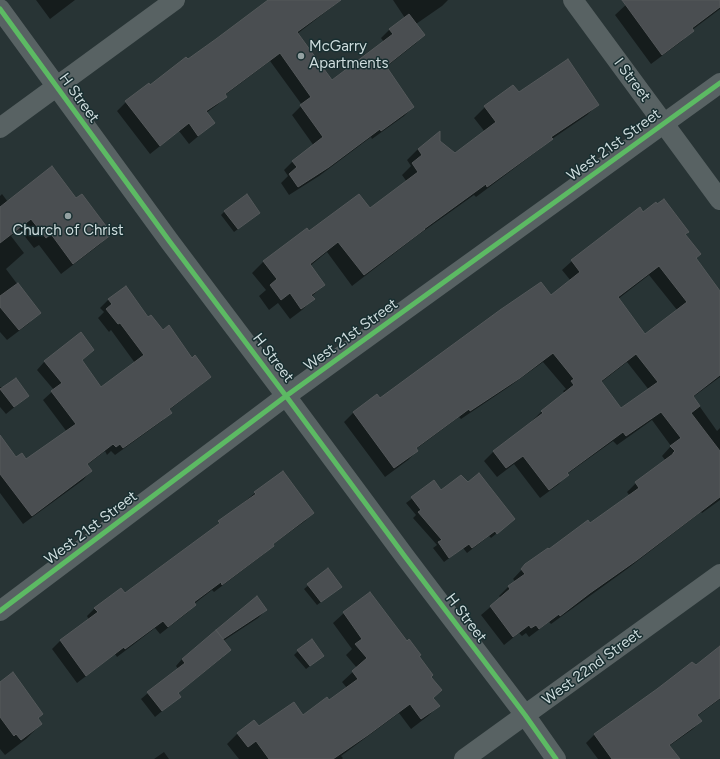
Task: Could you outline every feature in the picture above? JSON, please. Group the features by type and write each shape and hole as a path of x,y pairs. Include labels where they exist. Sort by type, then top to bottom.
{"street":[{"path":"0,128 174,0"},
{"name":"I Street","path":"572,0 720,200"},
{"name":"H Street","path":"0,9 170,242 525,715 556,759"},
{"name":"West 21st Street","path":"0,611 286,396 720,83"},
{"name":"West 22nd Street","path":"464,759 720,574"}],"building":[{"path":"268,0 341,0 297,32 332,80 393,34 389,29 409,14 425,35 386,66 414,107 298,187 289,174 297,167 292,161 323,137 300,105 311,97 280,53 225,94 227,97 206,111 215,123 198,136 189,123 160,146 125,101 149,83 150,85 186,57 188,59"},
{"path":"622,0 720,0 720,7 692,28 694,31 662,55"},
{"path":"568,59 599,105 551,137 553,139 487,187 486,184 364,275 338,242 310,264 325,285 311,295 315,299 301,309 290,293 281,300 270,285 277,279 263,261 307,228 309,231 359,194 370,208 418,172 412,163 422,155 418,149 440,131 440,141 455,153 496,122 484,106 513,85 519,92"},
{"name":"Church of Christ","path":"52,166 76,198 82,194 112,234 73,264 51,234 46,238 31,219 0,243 0,207"},
{"path":"247,194 260,213 238,229 224,211"},
{"path":"664,199 689,232 685,234 701,254 696,258 720,291 720,375 693,396 700,406 691,413 720,451 720,497 560,616 559,614 539,629 536,625 531,628 529,625 513,637 490,606 510,589 508,586 525,574 521,569 525,564 548,548 549,549 588,520 590,523 639,488 635,482 673,454 675,451 670,446 681,438 661,412 626,436 623,432 567,473 569,475 549,490 523,456 506,468 493,451 543,413 541,411 574,385 571,381 574,379 553,353 520,378 470,411 469,409 416,448 418,451 394,468 353,412 377,394 380,398 500,310 541,282 551,295 580,272 571,260 640,207 643,212 656,202 657,204","holes":["659,266 687,302 645,334 618,297","636,354 658,382 621,408 601,381"]},
{"path":"18,283 41,313 19,330 0,307 0,296"},
{"path":"126,286 148,317 151,315 163,330 169,325 192,358 195,355 211,377 169,409 172,413 123,448 120,444 116,447 113,444 87,464 92,471 32,516 0,474 0,435 16,457 22,453 26,459 76,424 51,391 62,383 44,361 81,332 94,350 82,360 101,387 144,355 120,323 118,324 106,309 112,304 108,299"},
{"path":"16,378 29,396 14,407 0,389"},
{"path":"283,471 314,513 273,544 274,546 222,585 221,582 194,602 196,605 168,627 163,621 125,649 124,647 86,676 60,640 98,612 94,608 121,588 125,593 220,523 218,521 256,494 254,492"},
{"path":"479,473 515,519 497,534 495,531 472,548 469,544 449,558 438,542 442,540 418,512 421,510 411,497 434,480 441,490 461,475 468,482"},
{"path":"328,568 342,587 321,602 307,584"},
{"path":"370,592 407,641 409,639 421,655 419,656 433,675 431,677 442,690 433,698 440,706 421,719 410,704 333,759 269,759 256,741 248,747 237,733 254,720 259,726 294,702 303,715 327,697 329,700 358,679 352,671 367,658 355,644 362,639 343,612"},
{"path":"257,596 267,610 223,639 216,630"},
{"path":"216,630 231,650 178,693 181,697 162,711 147,692 185,663 182,659"},
{"path":"312,639 324,656 310,666 297,650"},
{"path":"720,646 720,698 697,715 702,721 669,745 680,759 612,759 594,734 692,662 696,665"},
{"path":"13,672 43,714 38,718 42,724 21,740 16,734 14,736 0,717 0,682"}],"cycle path":[{"path":"0,9 170,242 525,715 556,759"},
{"path":"0,611 286,396 720,83"}],"place":[{"name":"McGarry Apartments","path":"301,56"},
{"name":"Church of Christ","path":"68,216"}]}
